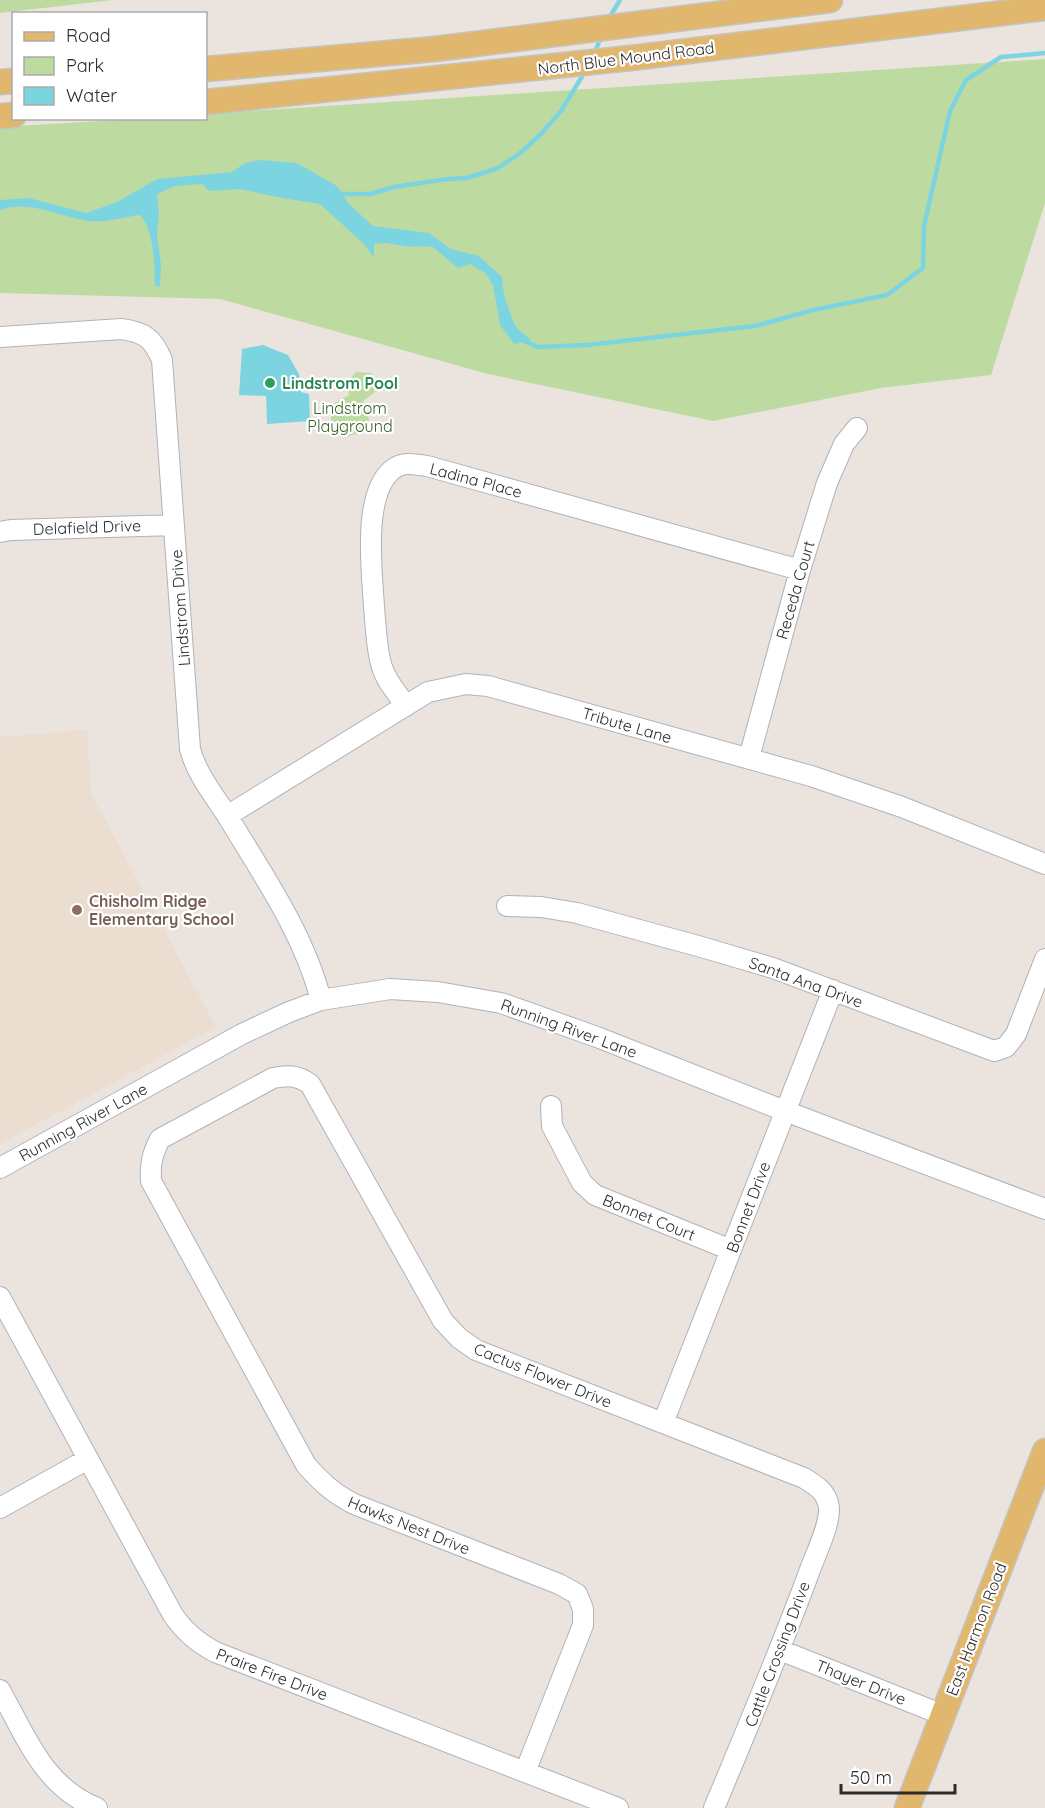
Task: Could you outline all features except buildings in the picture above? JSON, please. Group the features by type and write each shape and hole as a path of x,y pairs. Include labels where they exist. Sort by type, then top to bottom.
{"main road":[{"name":"North Blue Mound Road","path":"207,69 435,49 830,0"},
{"name":"North Blue Mound Road","path":"207,102 632,58 1045,8"},
{"name":"East Harmon Road","path":"907,1808 1045,1451"}],"street":[{"name":"Lindstrom Drive","path":"0,337 121,329 136,331 156,345 162,360 190,749 194,765 227,816 303,945 314,972 321,1000"},
{"name":"Receda Court","path":"749,758 800,570 834,464 844,444 857,428"},
{"name":"Ladina Place","path":"406,706 382,669 378,649 370,551 376,497 383,480 393,468 409,463 427,466 800,570"},
{"name":"Delafield Drive","path":"0,532 174,525"},
{"name":"Tribute Lane","path":"227,816 428,692 466,684 488,686 811,776 902,807 1045,864"},
{"name":"Santa Ana Drive","path":"507,906 577,913 762,965 994,1051 1006,1047 1016,1034 1045,959"},
{"name":"Running River Lane","path":"0,1168 242,1034 289,1012 321,1000 390,989 438,992 501,1002 1045,1209"},
{"name":"Bonnet Drive","path":"663,1423 832,990"},
{"name":"Cactus Flower Drive","path":"216,1108 273,1078 287,1075 300,1077 310,1084 443,1321 459,1338 476,1350 804,1478 818,1486 827,1497"},
{"name":"Bonnet Court","path":"551,1106 552,1126 582,1183 595,1195 731,1250"},
{"name":"Hawks Nest Drive","path":"216,1108 160,1139 153,1151 150,1166 152,1181 306,1465 332,1492 354,1504 559,1584 577,1594 583,1610 583,1625 525,1772"},
{"name":"Praire Fire Drive","path":"0,1297 173,1614 184,1630 197,1642 215,1652 618,1808"},
{"path":"0,1508 88,1459"},
{"name":"Cattle Crossing Drive","path":"714,1808 780,1650 823,1533 829,1511 827,1497"},
{"name":"Thayer Drive","path":"780,1650 943,1714"},
{"path":"0,1690 43,1767 58,1785 89,1806"}],"shaded area":[{"name":"Chisholm Ridge Elementary School","path":"87,730 91,793 216,1027 0,1144 0,737"}],"green space":[{"path":"0,0 113,0 0,13"},
{"path":"1045,59 1045,203 991,375 881,388 713,421 488,374 220,299 0,293 0,127 117,120 207,120 207,114"},
{"name":"Lindstrom Playground","path":"356,372 371,373 377,381 374,393 363,401 369,419 364,432 345,437 331,427 331,414 335,403 349,395 347,383"}],"water":[{"path":"259,160 297,163 337,186 349,204 373,226 429,233 451,249 479,256 502,277 504,295 515,326 531,340 514,344 500,325 493,285 485,273 470,264 458,268 433,247 374,244 374,258 365,245 320,204 240,189 209,191 202,184 175,186 157,194 160,287 155,286 154,258 149,230 140,215 107,221 88,221 33,208 11,207 0,210 0,200 29,198 86,213 117,202 157,179 232,172 245,163"},
{"name":"Lindstrom Pool","path":"263,345 288,355 299,374 301,392 309,394 310,421 267,424 266,396 239,395 242,349"}],"waterway":[{"path":"609,18 620,0"},
{"path":"594,54 601,37"},
{"path":"520,339 537,347 587,345 755,326 813,310 887,295 923,268 924,226 950,111 966,80 1001,57 1045,53"},
{"path":"337,194 370,194 394,187 467,178 498,168 519,154 540,135 561,111 586,70"}],"place":[{"name":"Lindstrom Pool","path":"270,383"},
{"name":"Chisholm Ridge Elementary School","path":"77,910"}]}
